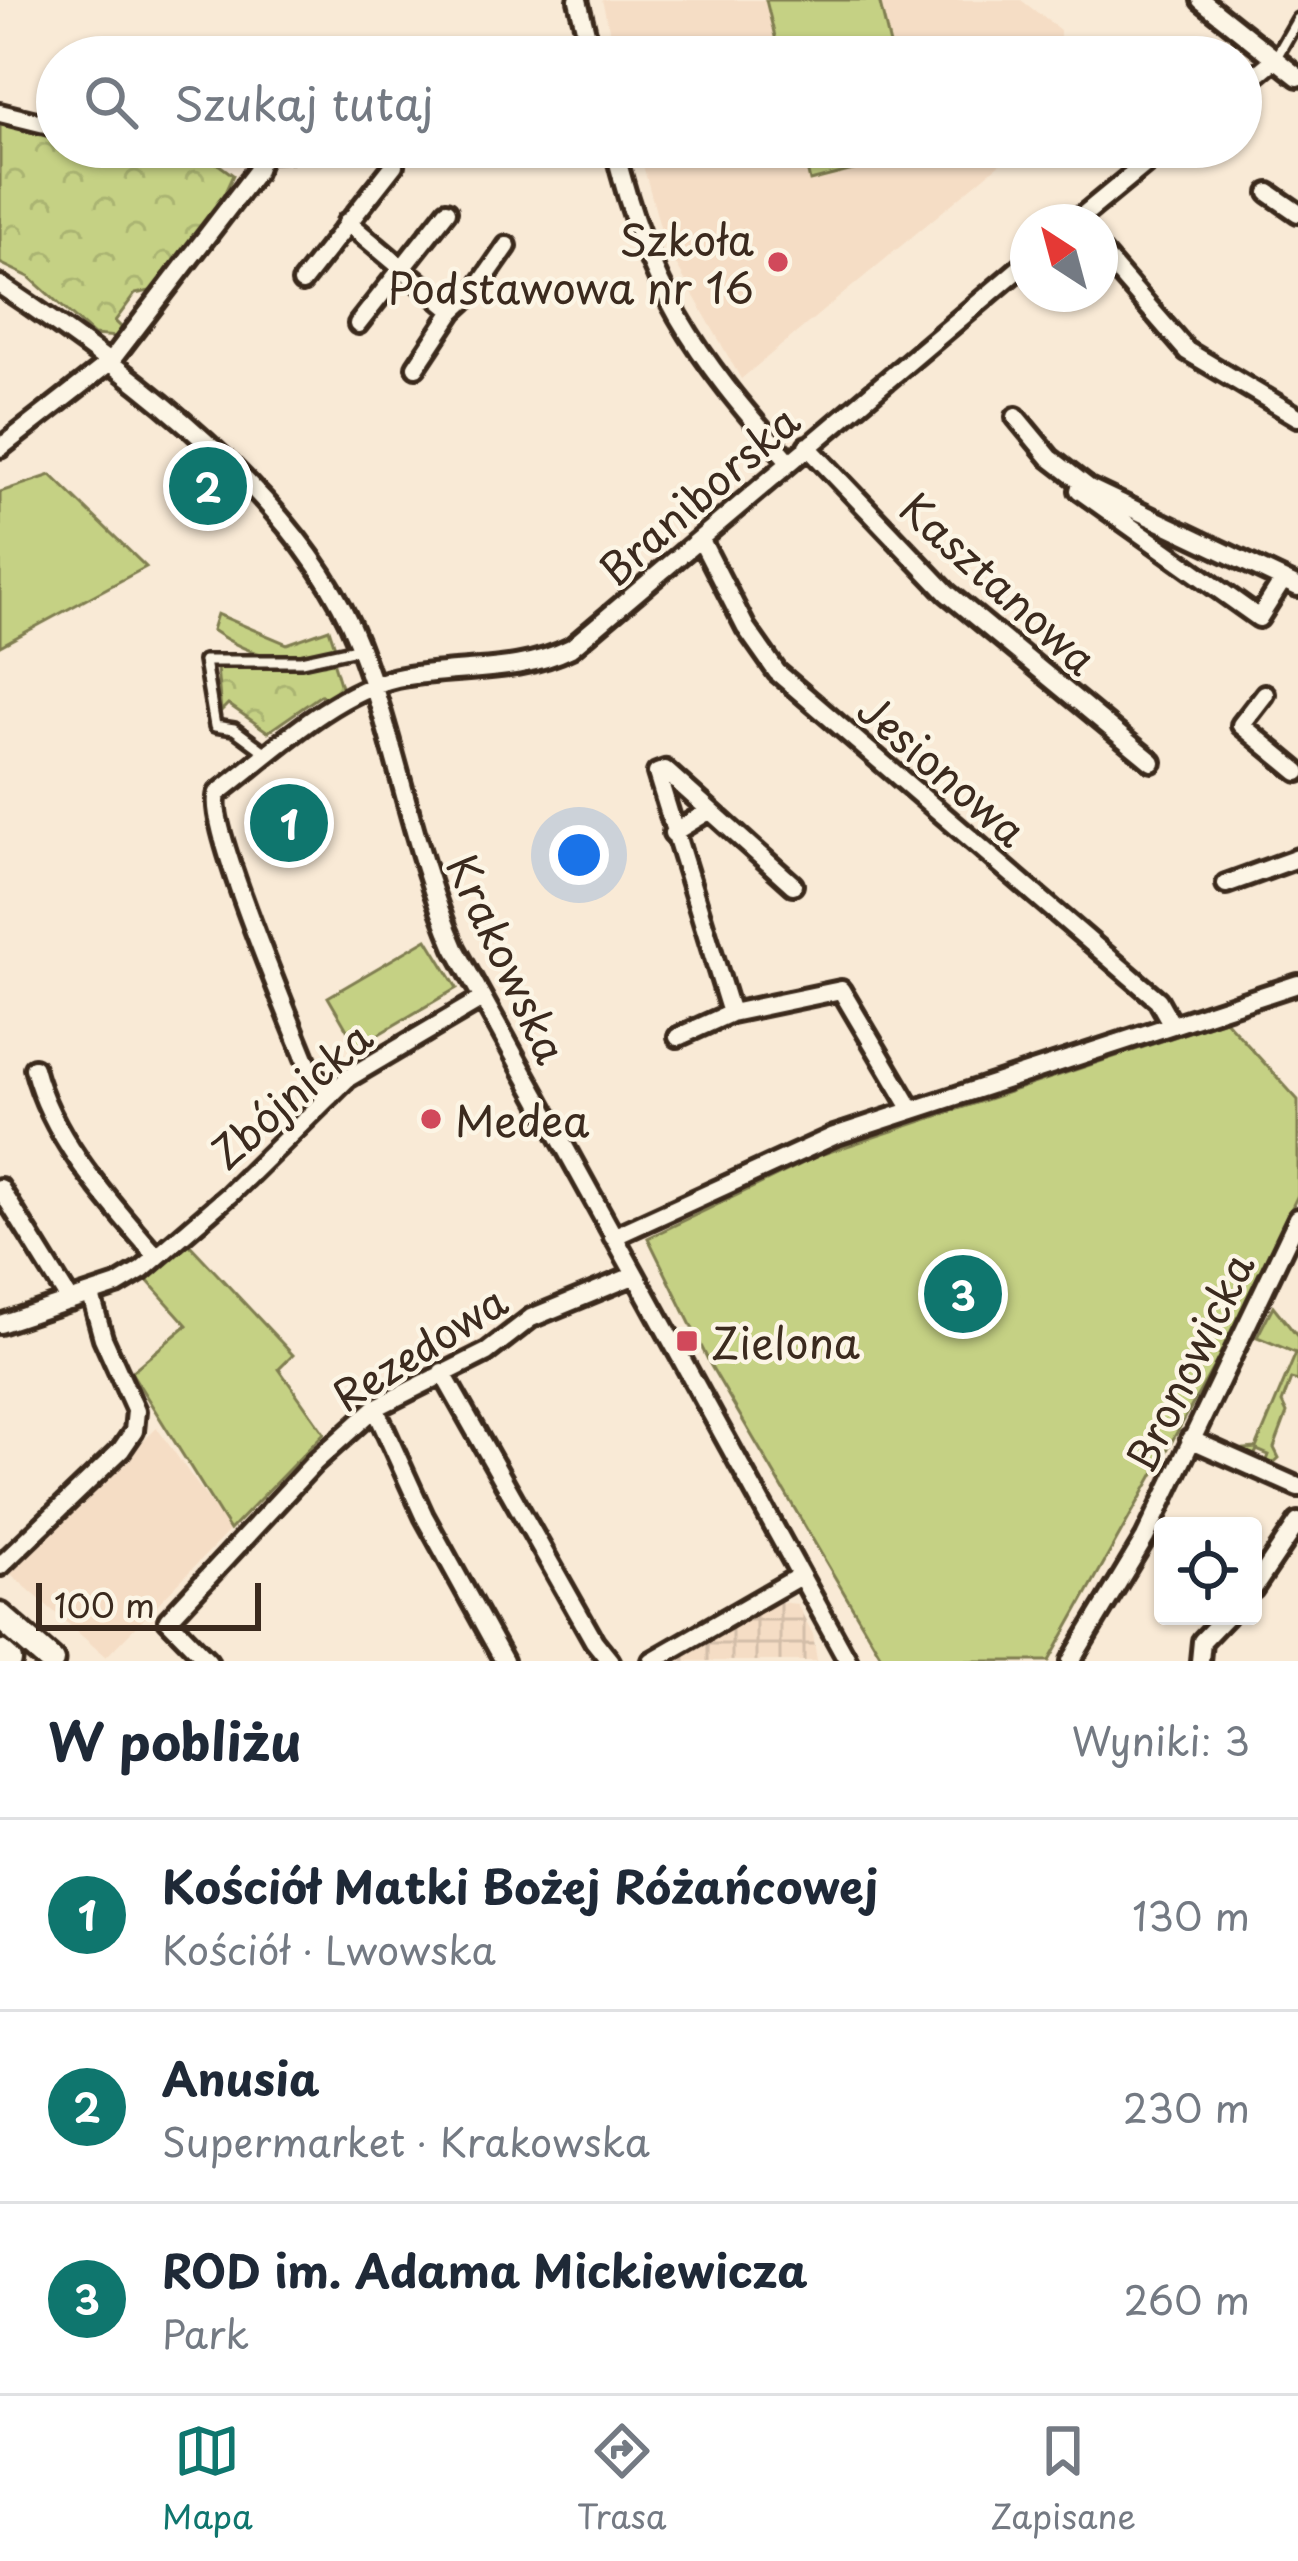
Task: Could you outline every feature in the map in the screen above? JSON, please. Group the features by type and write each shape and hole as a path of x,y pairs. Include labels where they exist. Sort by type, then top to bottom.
{"main road":[{"path":"0,1616 52,1661"},
{"path":"0,1652 10,1661"}],"street":[{"path":"578,0 587,36"},
{"path":"1201,0 1246,36"},
{"path":"1262,49 1298,77"},
{"path":"1262,70 1275,59"},
{"path":"0,113 36,122"},
{"path":"0,448 110,362 257,168"},
{"path":"302,282 392,168"},
{"path":"620,168 641,245 674,317 708,368 789,461"},
{"path":"1098,204 1141,168"},
{"path":"1269,193 1298,212"},
{"path":"358,324 447,211"},
{"path":"347,222 453,311"},
{"path":"416,367 453,311 477,289 507,245"},
{"path":"1118,272 1187,351 1298,417"},
{"name":"Braniborska","path":"371,686 551,658 606,622 1010,276"},
{"name":"Krakowska","path":"0,285 110,362 182,423 279,520 316,565 361,648 430,887 481,1000 848,1661"},
{"path":"1016,417 1050,458 1088,499 1258,618 1291,583 1088,488 1050,458"},
{"name":"Kasztanowa","path":"807,446 946,593 1153,762"},
{"path":"1140,536 1151,518"},
{"name":"Jesionowa","path":"701,540 754,643 787,682 1158,1000 1172,1024"},
{"path":"330,1096 309,1068 214,815 218,794 371,686"},
{"path":"1265,694 1241,725 1298,772"},
{"path":"731,1013 656,783 660,771 794,885"},
{"path":"673,833 709,811"},
{"path":"1226,884 1298,858"},
{"path":"613,1238 783,1155 1298,984"},
{"path":"679,1036 731,1013 841,990 912,1110"},
{"name":"Zbójnicka","path":"0,1324 130,1278 152,1250 367,1064 481,1000"},
{"path":"34,1068 42,1098 72,1153 152,1250"},
{"path":"0,1188 70,1300"},
{"name":"Bronowicka","path":"1071,1661 1144,1538 1190,1439 1290,1250 1298,1217"},
{"name":"Rezedowa","path":"208,1661 168,1620 315,1462 375,1408 503,1342 531,1318 634,1276"},
{"path":"0,1566 122,1450 134,1431 134,1403 103,1338 91,1294"},
{"path":"442,1372 593,1641 610,1661"},
{"path":"375,1408 424,1516 504,1661"},
{"path":"1190,1439 1298,1487"},
{"path":"1262,1576 1298,1522"},
{"path":"652,1661 800,1576"},
{"name":"Krakowska","path":"822,1616 838,1661"},
{"path":"1200,1661 1202,1641 1217,1625"}],"lane":[{"path":"1275,59 1298,19"},
{"path":"270,756 234,729 215,726 204,661 301,661 361,648"}],"shaded area":[{"path":"602,0 1021,0 1060,30 1060,36 611,36"},
{"name":"Szkoła Podstawowa nr 16","path":"644,168 995,168 741,379 665,245"},
{"path":"157,1428 230,1530 106,1657 5,1569"},
{"path":"780,1602 797,1604 813,1634 817,1661 673,1661"}],"green space":[{"path":"766,0 879,0 888,36 775,36"},
{"path":"0,120 36,129 36,168 223,168 233,175 216,212 155,290 135,294 115,321 123,329 117,337 94,335 29,277 0,263"},
{"path":"807,168 862,168 810,181"},
{"path":"51,475 146,567 0,646 0,492"},
{"path":"217,614 287,644 329,629 335,647 285,657 257,653 212,630"},
{"path":"333,661 341,687 326,701 321,695 268,732 228,704 221,711 217,668 301,668"},
{"path":"427,939 457,988 357,1047 328,997"},
{"path":"1225,1020 1298,1100 1298,1195 1223,1350 1049,1661 884,1661 711,1366 648,1238 820,1155"},
{"path":"189,1244 293,1355 279,1369 324,1433 230,1530 131,1372 187,1325 145,1278"},
{"path":"1273,1306 1298,1337 1298,1381 1291,1379 1282,1403 1287,1413 1274,1448 1279,1458 1265,1466 1269,1455 1257,1450 1252,1460 1245,1449 1256,1448 1296,1353 1257,1337"}],"place":[{"name":"Szkoła Podstawowa nr 16","path":"778,262"},
{"name":"Anusia","path":"208,486"},
{"name":"Kościół Matki Bożej Różańcowej","path":"289,823"},
{"name":"Medea","path":"431,1119"},
{"name":"ROD im. Adama Mickiewicza","path":"963,1294"},
{"name":"Zielona","path":"687,1341"}]}
